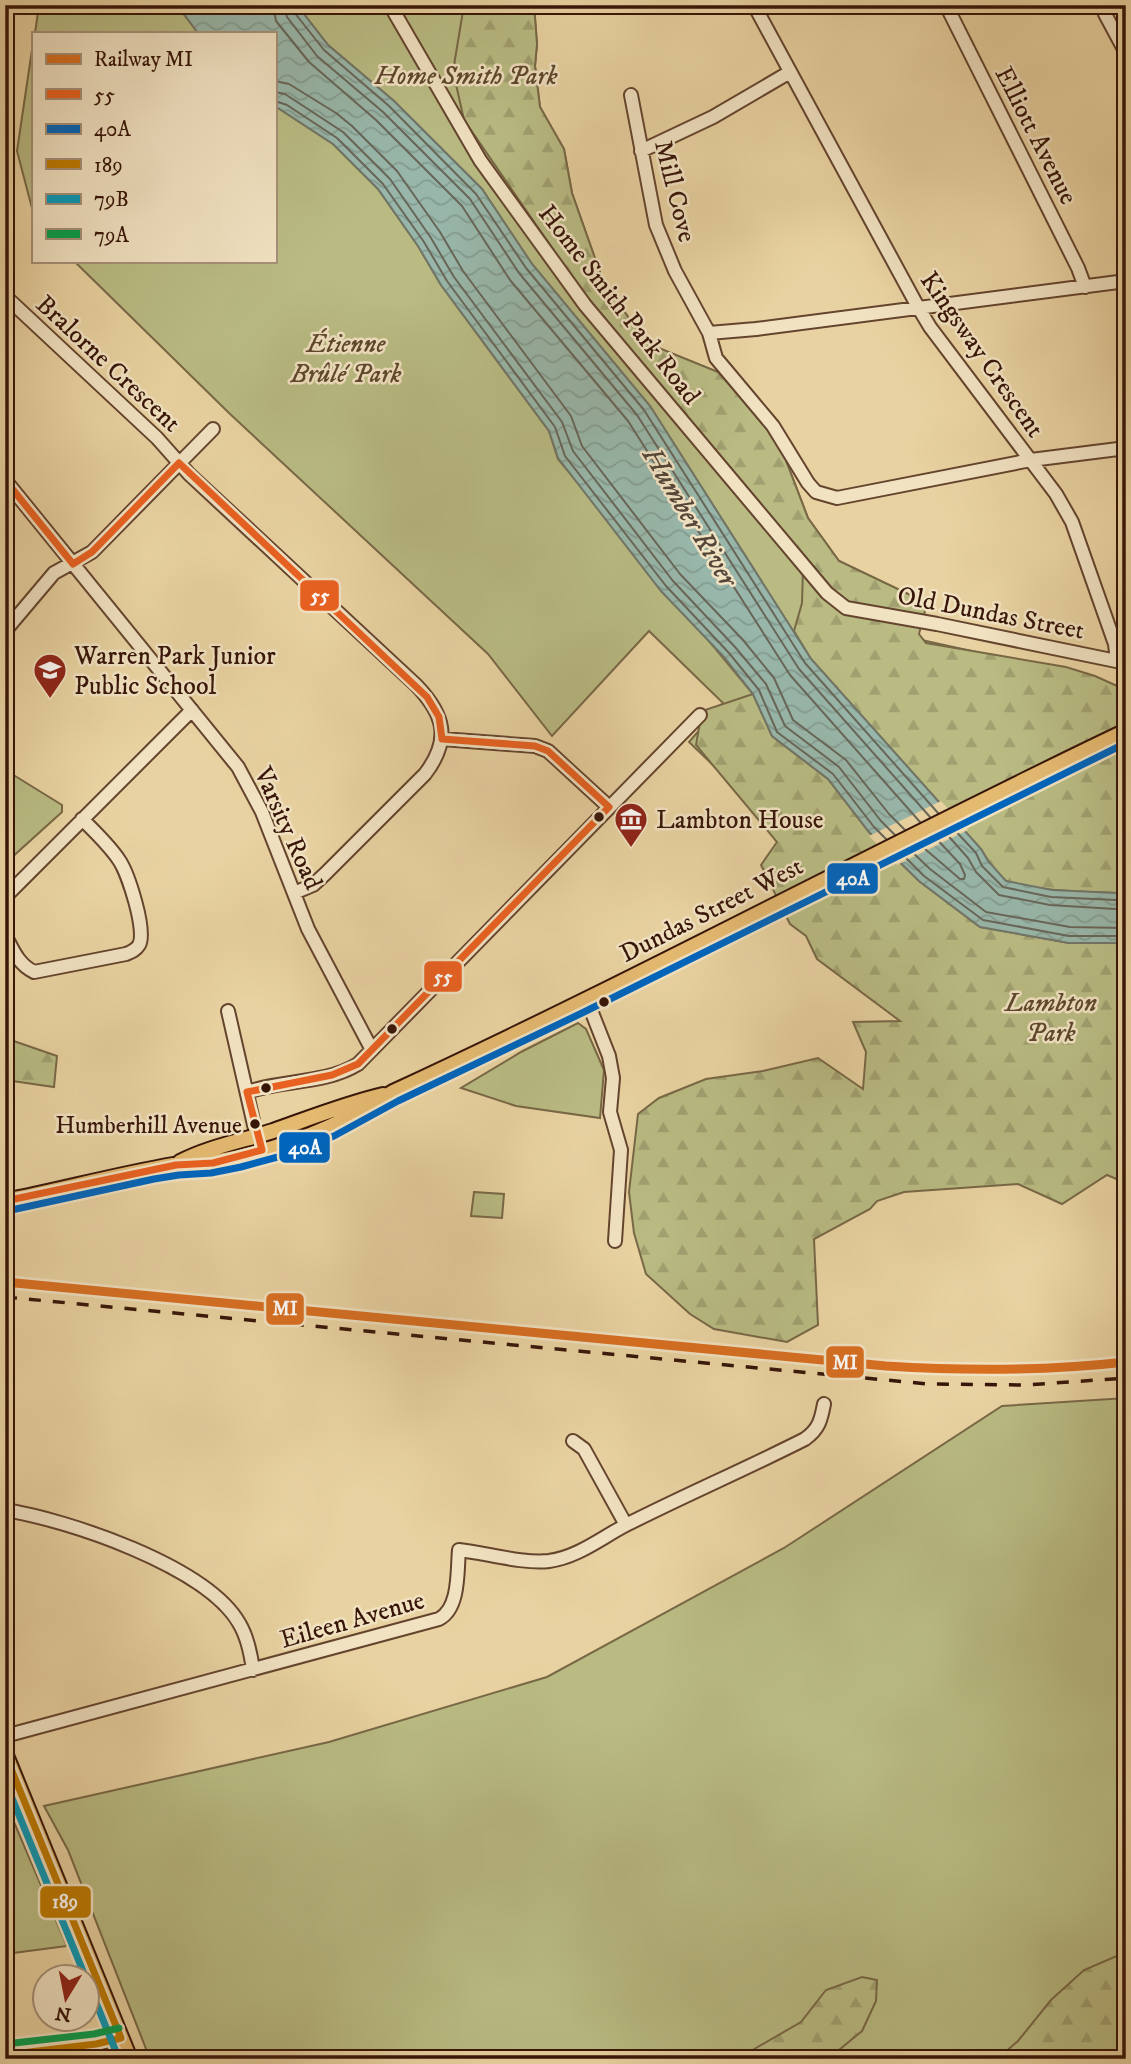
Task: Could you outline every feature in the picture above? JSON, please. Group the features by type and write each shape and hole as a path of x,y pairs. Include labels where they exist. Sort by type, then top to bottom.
{"main road":[{"name":"Dundas Street West","path":"5,1201 176,1165 201,1152 260,1143 356,1101 393,1092 587,1000 1126,731"},
{"path":"5,1753 130,2059"}],"street":[{"name":"Home Smith Park Road","path":"390,5 480,160 585,305 810,574 827,593 846,608"},
{"name":"Kingsway Crescent","path":"754,5 930,327 1056,494 1072,522 1121,662"},
{"name":"Elliott Avenue","path":"946,5 1078,268 1085,287"},
{"path":"1103,5 1126,53"},
{"path":"641,151 713,117 790,72"},
{"name":"Mill Cove","path":"631,95 652,211 675,271 709,333 719,364 773,426 816,492 838,498 1031,460"},
{"path":"709,333 1126,281"},
{"name":"Bralorne Crescent","path":"5,296 428,697 439,717 442,739"},
{"path":"5,631 54,573 92,552 213,429"},
{"path":"1031,460 1126,449"},
{"name":"Varsity Road","path":"5,480 238,767 262,812 308,929 372,1050"},
{"name":"Old Dundas Street","path":"846,608 1121,662"},
{"path":"5,897 192,710"},
{"path":"247,1092 349,1069 372,1050 700,715"},
{"path":"294,893 313,885 418,781 435,759 442,739 535,746 548,751 609,807"},
{"path":"5,935 18,960 34,972 126,954 134,951 139,944 142,930 124,870 111,850 82,819"},
{"path":"587,1000 600,1030 612,1070 610,1112 621,1150 614,1241"},
{"path":"228,1012 260,1143"},
{"name":"Eileen Avenue","path":"5,1736 447,1615 453,1605 459,1550 534,1562 553,1560 581,1551 626,1525 805,1439 815,1432 821,1422 824,1404"},
{"path":"573,1441 584,1449 626,1525"},
{"path":"5,1510 32,1514 96,1534 165,1564 198,1582 239,1623 253,1670"},
{"path":"5,2055 96,2044 121,2038"}],"green space":[{"path":"39,5 177,5 197,32 35,32"},
{"name":"Home Smith Park","path":"297,5 534,5 537,44 535,66 540,107 564,149 572,193 603,281 633,324 656,347 718,372 780,445 808,518 839,561 927,603 917,639 1062,671 811,659 650,406 532,264 482,189 394,101 328,45"},
{"name":"Home Smith Park","path":"464,5 534,5 537,44 535,66 540,107 564,149 572,193 603,281 633,324 656,347 718,372 753,411 780,445 808,518 839,561 927,603 919,634 926,643 1066,667 1126,690 1126,891 1116,893 1058,890 1026,887 1005,880 981,849 811,659 794,631 802,603 803,569 774,522 592,306 464,120 453,71"},
{"path":"32,50 32,208 17,151"},
{"name":"Étienne Brûlé Park","path":"276,107 333,144 378,189 418,246 441,285 549,431 558,459 753,694 772,736 770,820 689,742 723,703 649,631 552,736 488,654 229,413 75,262 276,262"},
{"name":"Lambton Park","path":"753,694 772,736 828,779 869,832 919,881 980,927 1069,943 1126,943 1126,1183 1107,1175 1062,1204 1018,1184 904,1192 877,1201 870,1209 814,1239 818,1325 787,1342 714,1329 690,1314 646,1274 634,1233 629,1192 638,1114 659,1098 706,1079 763,1071 818,1058 863,1089 866,1052 853,1022 900,1021 817,959 806,936 790,924 761,865 777,842 696,745 702,711"},
{"path":"7,771 62,805 62,812 10,859 5,854"},
{"path":"578,1023 586,1029 604,1070 600,1118 516,1106 461,1088 521,1052"},
{"path":"5,1038 57,1056 54,1087 5,1080"},
{"path":"474,1192 504,1194 502,1218 471,1216"},
{"path":"1126,1398 1126,2059 150,2059 68,1850 44,1806 329,1742 547,1677 784,1548 1002,1406"},
{"path":"11,1815 67,1946 5,1954 5,1817"},
{"path":"1119,1955 1126,1955 1126,2059 997,2059 1018,2041 1051,2000 1084,1970"},
{"path":"862,1977 877,1980 876,2001 862,2031 828,2059 737,2059 801,2022 826,1990"}],"water":[{"name":"Humber River","path":"177,5 297,5 328,45 394,101 482,189 532,264 650,406 811,659 981,849 988,861 1006,881 1052,890 1116,893 1126,891 1126,943 1069,943 980,927 919,881 869,832 828,779 772,736 753,694 724,657 661,591 558,458 549,431 441,285 418,246 378,189 333,144 276,107 276,32 197,32"}],"pier":[{"path":"941,801 968,830 897,865 869,836"}],"railway":[{"path":"5,1297 928,1384 1026,1385 1126,1378"}],"rail line":[{"name":"MI","path":"5,1282 886,1366 1006,1369 1126,1362"}],"transit line":[{"name":"55","path":"179,463 427,697 439,717 442,739"},
{"name":"55","path":"73,564 92,552 179,463"},
{"name":"55","path":"5,480 73,564"},
{"name":"55","path":"442,739 535,746 548,751 609,807"},
{"name":"40A","path":"7,1211 154,1179 241,1167 289,1154 334,1136 398,1101 582,1013 1126,743"},
{"name":"55","path":"247,1092 332,1075 358,1064 609,807"},
{"name":"55","path":"5,1201 176,1165 213,1163 262,1150 247,1092"},
{"name":"189","path":"5,1754 121,2038 96,2044 5,2055"},
{"name":"79B","path":"5,1781 79,1962"},
{"name":"79B","path":"102,2017 119,2059"},
{"name":"79A","path":"5,2044 94,2034 119,2028"}],"place":[{"name":"Warren Park Junior Public School","path":"50,700"},
{"name":"Lambton House","path":"631,849"},
{"name":"Humberhill Avenue","path":"255,1124"}]}
